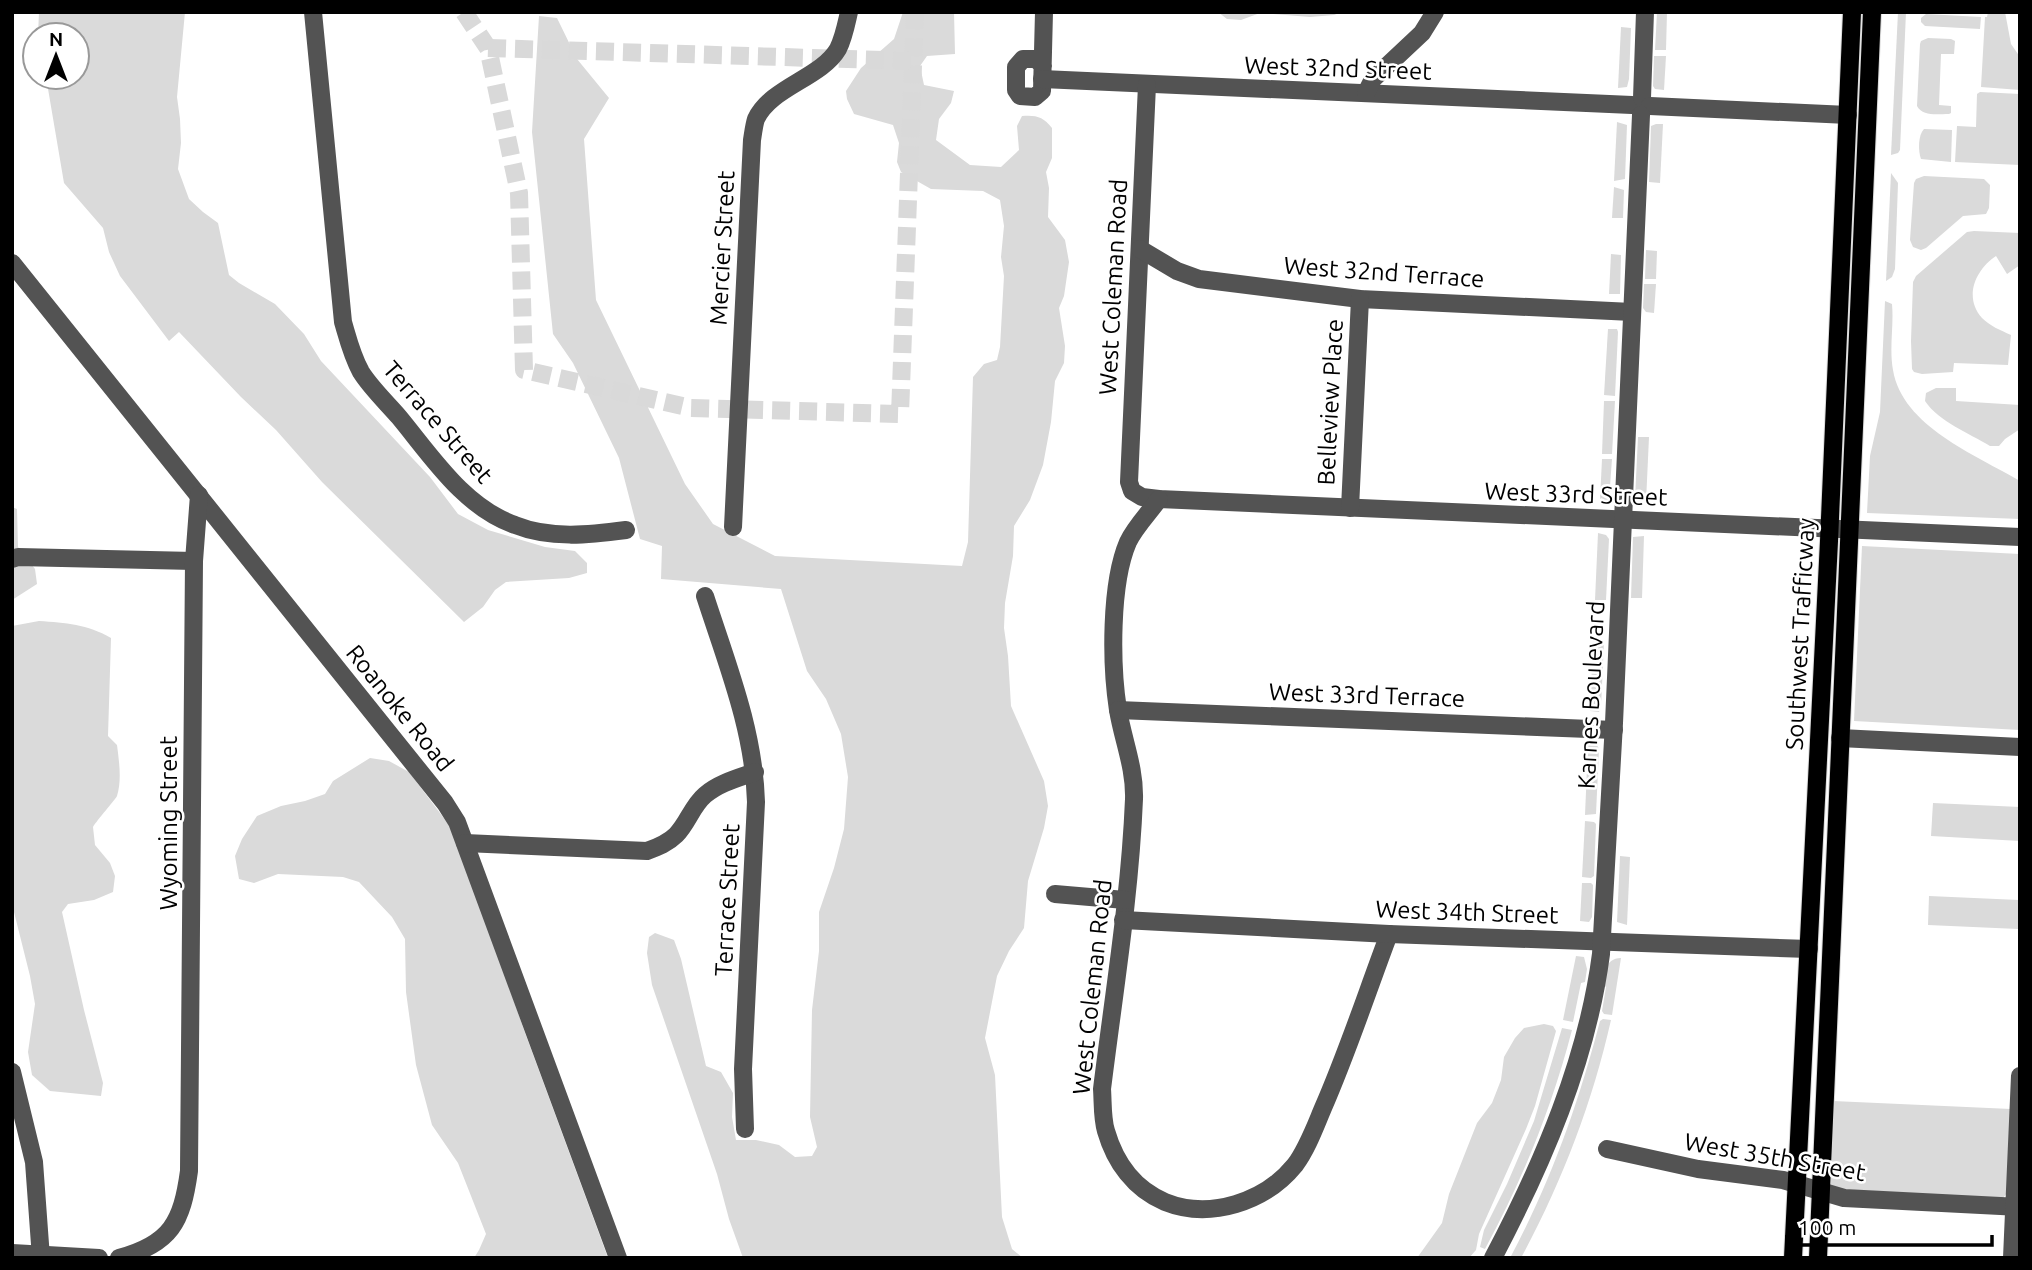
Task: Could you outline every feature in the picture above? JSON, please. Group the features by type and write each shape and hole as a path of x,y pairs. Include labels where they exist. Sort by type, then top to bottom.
{"main road":[{"name":"Southwest Trafficway","path":"1793,1258 1852,12"},
{"name":"Southwest Trafficway","path":"1818,1258 1872,12"}],"street":[{"name":"Terrace Street","path":"313,12 343,322 362,374 457,486 482,509 515,526 544,533 586,535 626,530"},
{"name":"Mercier Street","path":"733,527 752,141 757,119 774,98 813,73 837,50 846,29 849,12"},
{"name":"West 32nd Street","path":"1044,12 1042,73 1147,85 1848,115"},
{"path":"1366,93 1373,79 1422,33 1435,12"},
{"name":"Karnes Boulevard","path":"1493,1258 1526,1195 1579,1059 1597,983 1602,942 1614,730 1645,12"},
{"name":"West Coleman Road","path":"1132,491 1129,482 1147,85"},
{"name":"West 32nd Terrace","path":"1140,249 1177,271 1199,279 1360,299 1632,312"},
{"name":"Roanoke Road","path":"12,263 445,803 457,822 618,1258"},
{"name":"Belleview Place","path":"1350,508 1360,299"},
{"name":"West 33rd Street","path":"1132,491 1142,497 1159,499 2020,537"},
{"name":"Wyoming Street","path":"119,1258 143,1252 160,1241 173,1226 185,1200 191,1152 194,561 199,495"},
{"name":"West Coleman Road","path":"1159,499 1129,540 1118,570 1113,657 1118,710 1131,764 1134,794 1132,838 1102,1089 1105,1129 1117,1161 1138,1185 1165,1202 1197,1209 1224,1208 1250,1200 1274,1186 1295,1165 1306,1146 1343,1062 1389,934"},
{"path":"12,559 194,561"},
{"name":"Terrace Street","path":"705,596 747,726 755,772 756,802 743,1069 745,1129"},
{"name":"West 33rd Terrace","path":"1118,710 1614,730"},
{"path":"1840,738 2020,747"},
{"path":"465,843 648,851 664,845 677,835 707,793 728,781 755,772"},
{"path":"1055,894 1125,900"},
{"name":"West 34th Street","path":"1123,920 1389,934 1809,949"},
{"path":"13,1074 34,1161 41,1256"},
{"path":"2012,1258 2017,1207 2020,1076"},
{"name":"West 35th Street","path":"1607,1149 1698,1169 1783,1180 1844,1198 2017,1207"},
{"path":"12,1253 99,1258"}],"shaded area":[{"path":"39,12 185,12 177,97 181,143 178,169 189,199 218,223 229,275 275,304 304,334 321,361 430,477 458,514 488,530 545,547 575,551 587,563 587,573 569,578 506,582 495,590 483,607 464,622 322,482 276,430 179,332 169,341 120,276 109,252 103,228 64,183 48,91 91,91 91,21 39,21"},
{"path":"903,12 954,12 955,54 927,56 920,66 924,85 954,91 951,103 939,119 936,140 970,165 1001,167 1019,150 1017,126 1022,116 1039,118 1052,128 1052,158 1046,172 1049,188 1048,217 1065,240 1069,262 1064,296 1059,308 1065,346 1064,363 1055,381 1043,465 1030,500 1014,526 1013,556 1005,603 1004,628 1011,706 1044,781 1048,806 1028,881 1024,928 997,976 985,1038 995,1075 1002,1217 1012,1249 1023,1258 743,1258 652,985 647,953 649,937 655,933 674,940 681,959 706,1066 721,1072 733,1093 732,1117 736,1140 756,1140 779,1145 795,1157 812,1156 817,1147 810,1117 812,1010 819,951 819,912 844,829 848,777 841,734 826,699 807,671 781,589 661,579 662,546 640,539 619,458 573,363 553,334 532,132 539,16 557,18 577,59 609,98 584,139 596,300 685,484 713,524 775,556 962,566 968,542 973,377 984,364 997,360 1000,347 1004,226 1000,200 983,191 931,189 901,172 897,162 899,143 893,125 854,114 846,91 861,68 894,39"},
{"path":"1218,12 1342,12 1310,17 1260,13 1241,20 1227,19"},
{"path":"1657,12 1667,12 1666,50 1655,50"},
{"path":"1898,12 1906,12 1900,150 1891,155"},
{"path":"1988,12 2005,12 2011,44 2020,57 2020,90 1981,87 1985,17"},
{"path":"1926,14 1981,17 1980,29 1925,26 1921,18"},
{"path":"1621,27 1631,28 1629,79 1627,87 1618,88"},
{"path":"1928,38 1955,41 1954,54 1941,54 1939,105 1951,106 1949,114 1923,112 1917,106 1920,44"},
{"path":"1654,56 1666,56 1664,90 1655,89 1653,86"},
{"path":"1977,94 2020,94 2020,165 1955,162 1957,126 1976,127"},
{"path":"1617,122 1627,125 1625,179 1614,181"},
{"path":"1663,124 1660,183 1649,182 1651,126"},
{"path":"1924,129 1952,130 1951,162 1921,159 1919,143"},
{"path":"1891,173 1898,183 1895,269 1892,277 1886,281"},
{"path":"1924,176 1984,179 1990,185 1989,208 1986,214 1963,216 1921,250 1913,247 1910,240 1914,183 1916,179"},
{"path":"1614,187 1624,190 1623,218 1612,218"},
{"path":"1967,232 2020,233 2020,265 2007,274 1996,256 1978,276 1973,293 1976,310 1982,318 2011,335 2008,365 1954,363 1953,372 1914,372 1911,341 1913,282 1916,276"},
{"path":"1646,250 1657,251 1656,279 1645,279"},
{"path":"1611,254 1621,255 1620,294 1609,294"},
{"path":"1644,284 1656,284 1654,313 1646,312 1643,308"},
{"path":"1885,301 1892,304 1892,362 1899,390 1910,407 1943,437 2020,481 2020,519 1867,513 1870,456 1880,412"},
{"path":"1608,329 1617,329 1618,332 1615,396 1604,395"},
{"path":"1936,388 1956,388 1956,401 2020,405 2020,429 1999,446 1990,446 1946,421 1931,408 1925,401 1926,393"},
{"path":"1604,401 1615,401 1612,454 1602,454"},
{"path":"1638,437 1649,437 1646,502 1635,499"},
{"path":"1602,459 1612,459 1609,500 1600,500"},
{"path":"12,507 17,509 18,547 35,569 37,584 12,600"},
{"path":"1598,533 1609,539 1606,600 1595,600"},
{"path":"1644,536 1642,598 1631,598 1633,537"},
{"path":"1862,546 2020,554 2020,730 1854,721"},
{"path":"39,621 85,627 111,638 108,736 117,745 119,784 117,796 93,827 95,845 110,863 115,876 113,892 94,900 68,904 62,912 103,1083 101,1096 50,1091 32,1075 28,1052 35,1004 12,904 12,626"},
{"path":"1593,640 1604,641 1599,712 1590,711"},
{"path":"1588,745 1597,745 1599,749 1596,814 1585,815"},
{"path":"370,758 389,761 409,772 449,825 474,886 608,1258 474,1258 486,1234 458,1163 432,1125 416,1065 406,992 405,939 392,917 359,882 343,877 278,874 254,883 239,879 235,856 257,816 281,806 325,794 333,781"},
{"path":"1933,803 2020,807 2020,841 1931,836"},
{"path":"1585,821 1596,824 1594,876 1591,878 1582,877"},
{"path":"1620,856 1630,857 1627,925 1617,922"},
{"path":"1582,883 1593,885 1592,917 1589,922 1580,921"},
{"path":"1929,896 2019,900 2018,929 1928,925"},
{"path":"1576,956 1584,957 1587,969 1585,982 1581,983 1573,1022 1563,1020"},
{"path":"1621,958 1612,1015 1604,1014 1602,1011 1606,987 1603,985 1607,967 1612,961"},
{"path":"1611,1020 1595,1082 1574,1142 1550,1201 1521,1258 1510,1258 1562,1142 1600,1021"},
{"path":"1544,1024 1553,1026 1556,1031 1535,1106 1479,1234 1476,1250 1469,1258 1417,1258 1442,1223 1449,1194 1477,1123 1492,1103 1501,1080 1504,1057 1524,1028"},
{"path":"1562,1028 1572,1030 1546,1115 1512,1196 1485,1249 1480,1247 1484,1230 1534,1121"},
{"path":"1833,1101 2011,1109 2007,1193 2003,1198 1836,1189 1830,1185"}],"tunnel":[{"path":"464,12 488,48 519,193 524,370 691,408 900,414 915,12"},
{"path":"488,48 913,61"}]}
